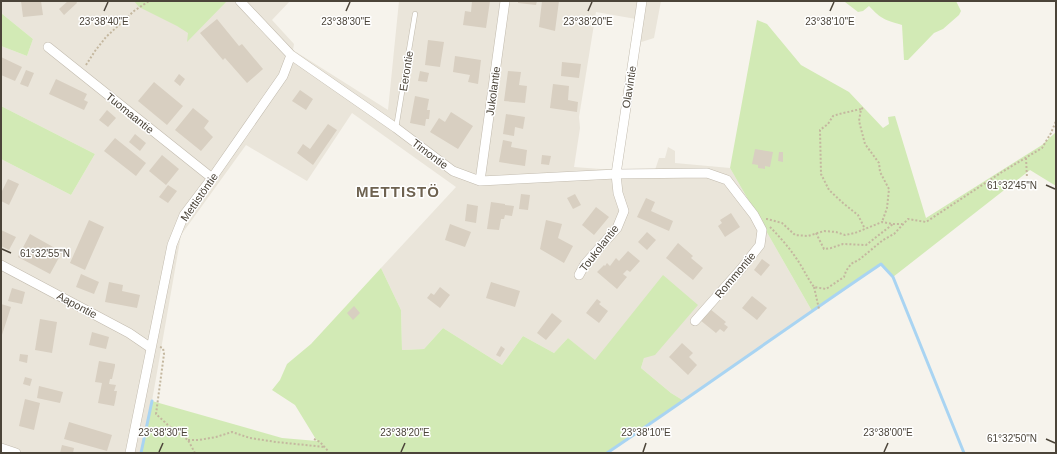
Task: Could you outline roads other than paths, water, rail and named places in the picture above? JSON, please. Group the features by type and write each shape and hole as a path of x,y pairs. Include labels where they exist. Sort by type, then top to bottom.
{"street":[{"path":"240,1 291,55"},
{"name":"Jukolantie","path":"480,181 505,1"},
{"name":"Olavintie","path":"616,174 642,1"},
{"name":"Tuomaantie","path":"48,47 212,178"},
{"name":"Timontie","path":"291,55 396,128 453,171 480,181 616,174"},
{"name":"Mettistöntie","path":"130,453 172,245 184,215 212,178 283,76 291,55"},
{"name":"Rommontie","path":"616,174 707,173 727,180 761,222 762,230 760,245 696,321"},
{"name":"Toukolantie","path":"579,275 585,264 617,228 624,210 618,193 616,174"},
{"name":"Aapontie","path":"1,265 151,346"},
{"path":"1,448 16,453"}],"lane":[{"name":"Eerontie","path":"396,128 415,14"}],"waterway":[{"path":"607,453 881,264 893,277 964,453"},
{"path":"141,453 152,401"}],"district":[{"name":"METTISTÖ","path":"398,192"}]}
